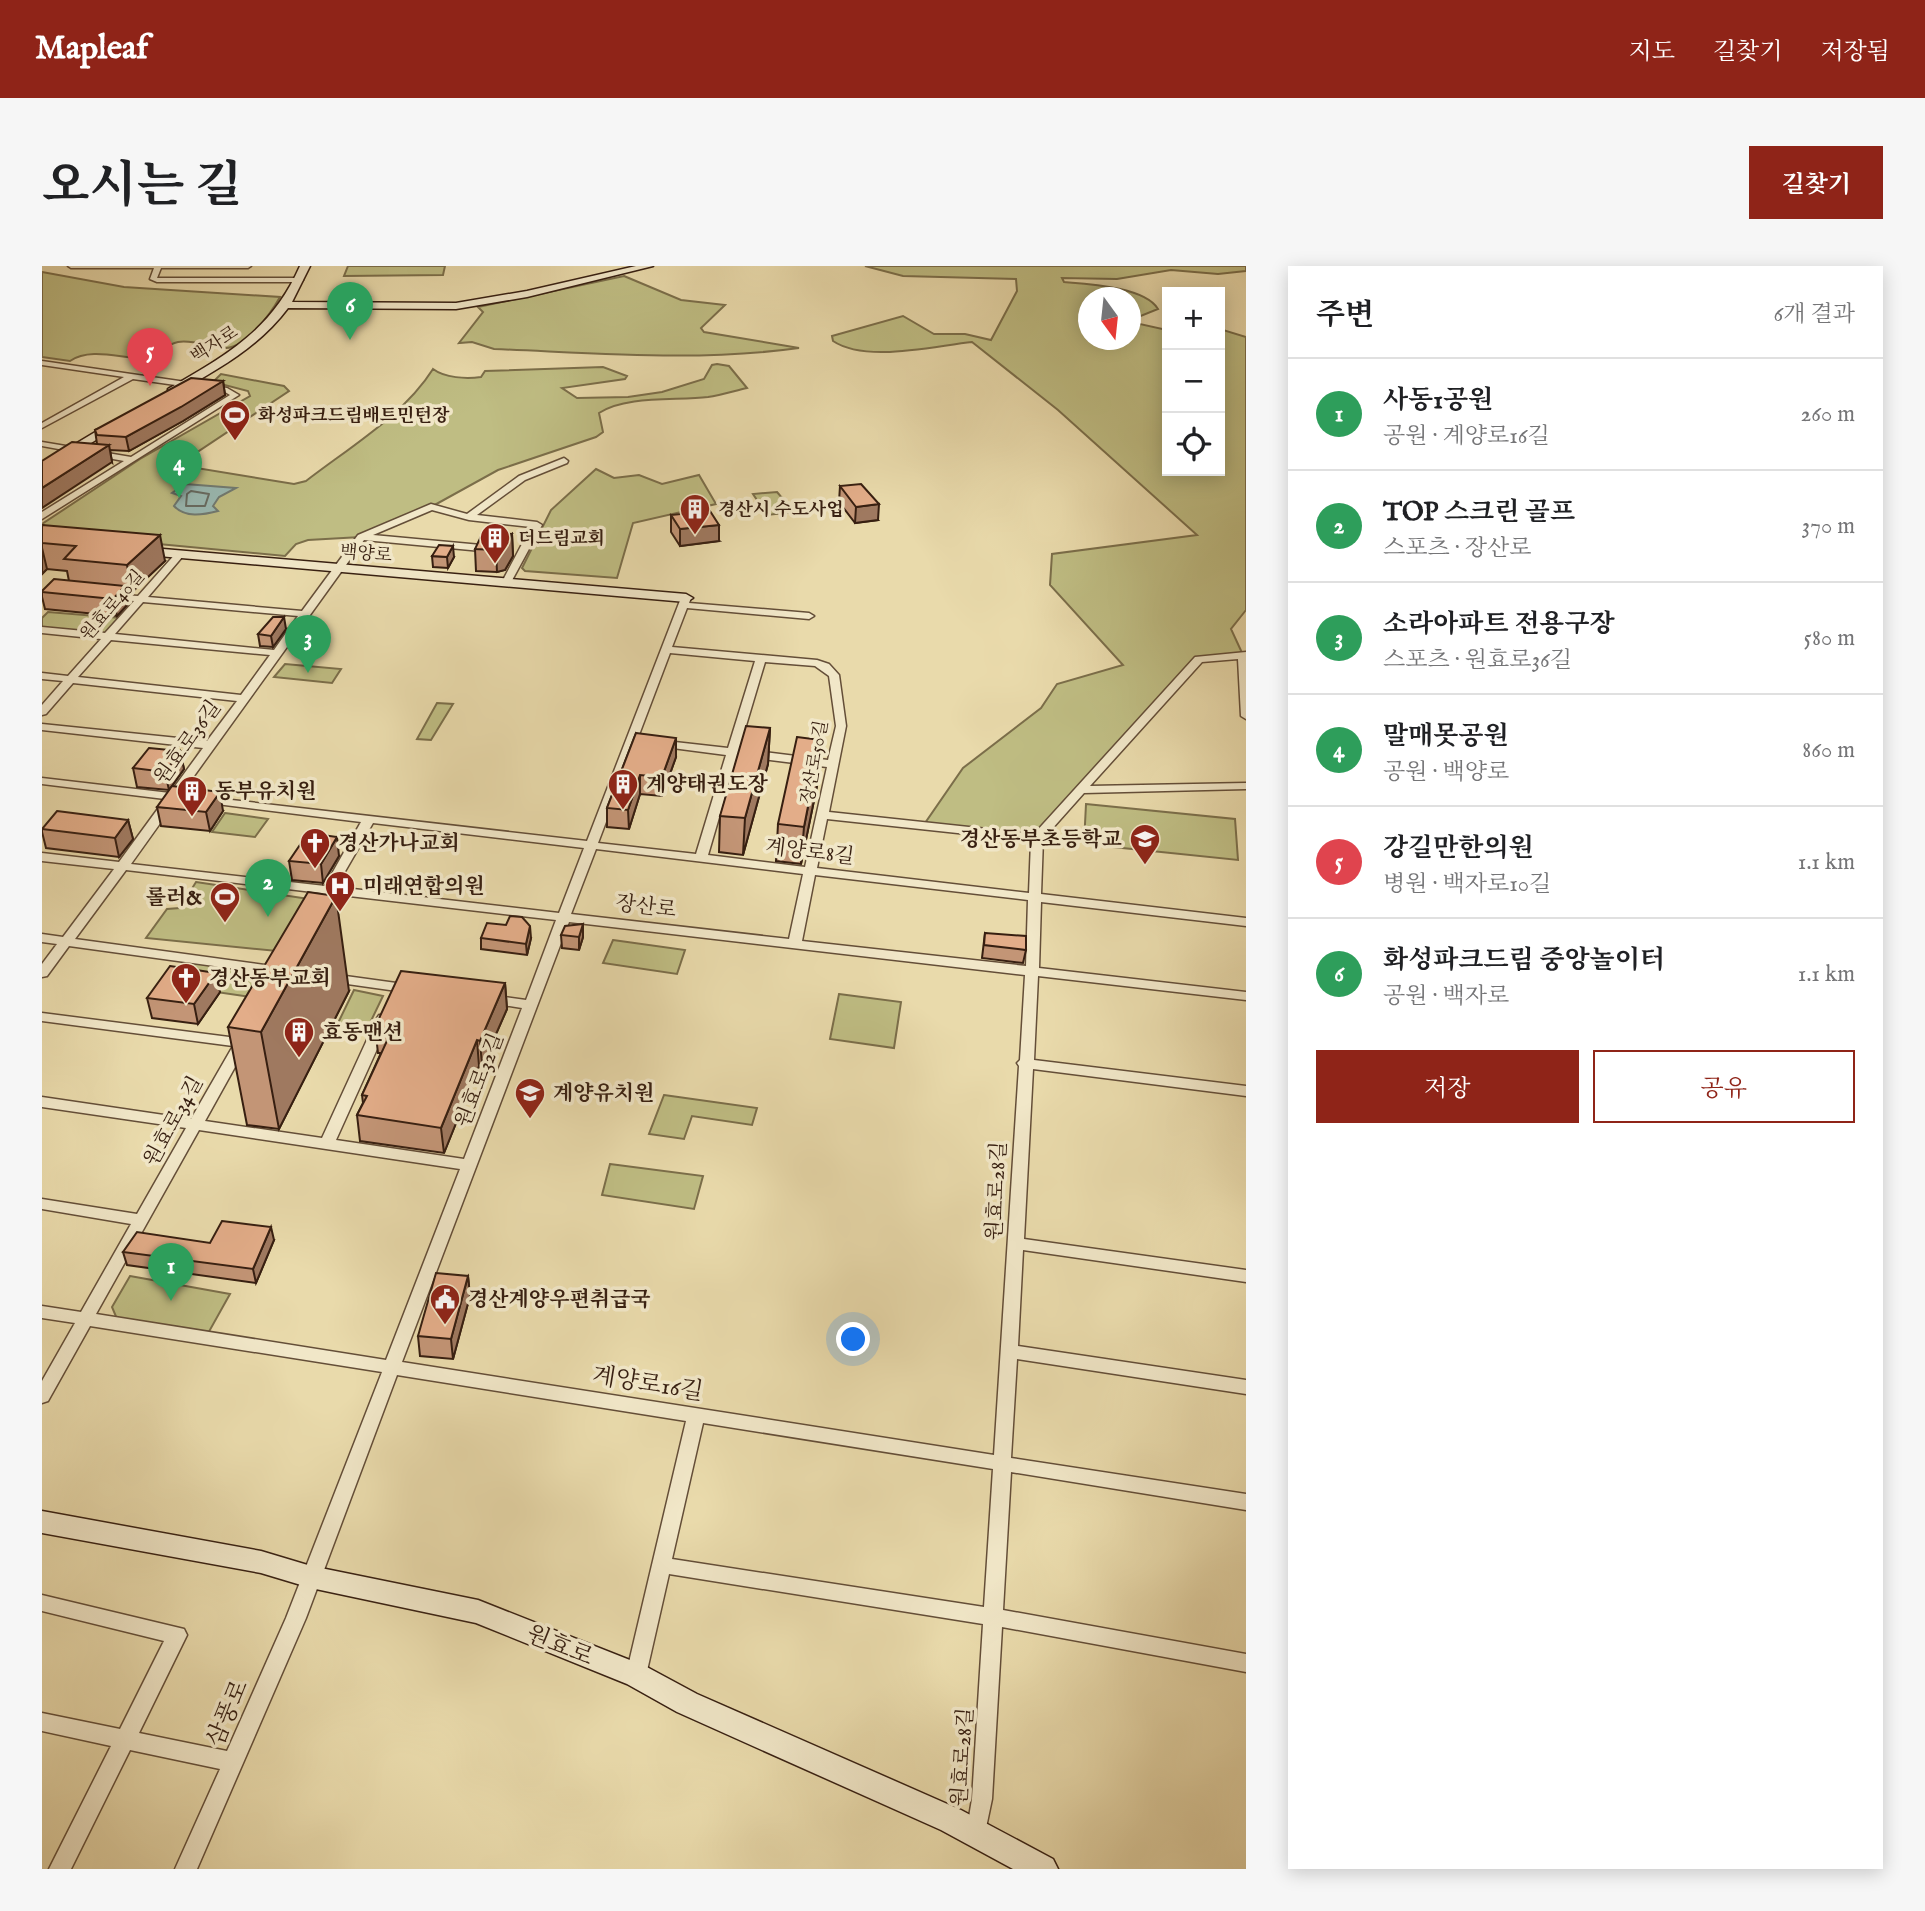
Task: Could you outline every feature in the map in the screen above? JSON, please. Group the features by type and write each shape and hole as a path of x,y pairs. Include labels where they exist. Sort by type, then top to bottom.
{"street":[{"path":"71,266 248,266"},
{"path":"158,266 153,279 157,280 300,280"},
{"path":"251,280 256,266"},
{"name":"백자로","path":"163,397 259,336 288,305 305,266"},
{"path":"288,305 456,306 527,294 648,266"},
{"path":"42,363 228,390 235,395 42,516"},
{"path":"42,426 132,376"},
{"path":"42,469 129,416"},
{"path":"42,444 129,459"},
{"path":"469,517 523,478 564,460"},
{"path":"361,537 431,507 469,517 537,525 507,582"},
{"path":"361,537 523,552"},
{"name":"원효로36길","path":"42,973 361,537"},
{"name":"백양로","path":"125,549 507,582 809,616"},
{"name":"원효로40길","path":"42,712 180,554"},
{"path":"104,595 304,614"},
{"name":"원효로32길","path":"311,1577 685,601"},
{"path":"42,630 276,653"},
{"name":"장산로50길","path":"666,650 817,663 831,670 834,675 841,726 795,942"},
{"path":"823,815 1037,838 1199,659 1244,655 1246,716"},
{"path":"701,858 761,658"},
{"path":"42,676 243,698"},
{"path":"42,727 209,745"},
{"path":"632,740 833,764"},
{"name":"계양로8길","path":"42,781 1246,922"},
{"path":"1081,790 1246,786"},
{"path":"315,914 369,819"},
{"name":"원효로28길","path":"976,1835 982,1799 1024,1063 1032,971 1037,838"},
{"name":"장산로","path":"42,857 1246,996"},
{"path":"42,938 285,972"},
{"path":"321,976 425,990"},
{"path":"327,1144 398,987"},
{"path":"477,998 530,1005"},
{"name":"원효로34길","path":"42,1017 245,1037 42,1396"},
{"path":"1024,1063 1246,1091"},
{"path":"42,1101 469,1165"},
{"path":"42,1204 141,1220"},
{"path":"1014,1243 1246,1276"},
{"name":"계양로16길","path":"42,1312 1246,1502"},
{"path":"1007,1351 1246,1387"},
{"path":"636,1675 696,1415"},
{"name":"원효로","path":"42,1522 261,1562 311,1577 478,1612 636,1675 687,1703 951,1820 1044,1869"},
{"path":"662,1564 992,1617 1246,1664"},
{"name":"삼풍로","path":"186,1869 311,1577"},
{"path":"42,1604 177,1635 60,1869"},
{"path":"42,1722 234,1762"}],"shaded area":[{"path":"348,266 445,266 443,275 344,276"},
{"path":"865,266 1246,266 1246,271 1218,274 1171,270 1117,279 1062,278 1064,282 1107,287 1078,287 1078,350 1141,350 1141,324 1162,329 1162,476 1225,476 1225,331 1246,337 1246,610 1231,629 1243,655 1198,659 1037,838 923,826 963,768 1041,708 1057,684 1123,665 1050,585 1052,554 1197,535 1058,410 972,342 881,352 847,348 833,341 832,336 903,316 934,334 965,334 991,340 1017,291 1016,279 903,276"},
{"path":"42,272 124,287 280,297 258,328 234,346 220,348 184,341 145,357 94,354 70,361 42,357"},
{"path":"624,276 681,300 725,305 701,328 704,332 799,348 685,356 494,349 472,342 459,343 483,312 478,307"},
{"path":"1141,296 1151,302 1158,309 1141,316"},
{"path":"712,365 729,366 747,388 708,397 637,401 610,407 599,413 603,432 596,437 498,470 431,507 361,537 308,540 296,544 285,556 42,533 42,524 140,459 250,396 248,391 213,382 221,374 284,386 289,391 178,465 294,484 306,481 392,416 421,386 433,369 450,376 469,378 481,377 485,371 603,367 627,376 625,379 562,388 577,398 628,397 662,392 704,379"},
{"path":"596,469 614,478 639,475 662,484 699,475 716,504 633,523 617,578 525,571 522,568 551,510"},
{"path":"777,492 794,512 767,515 753,494"},
{"path":"48,612 121,618 107,635 42,629 42,618"},
{"path":"285,664 341,669 332,683 274,677"},
{"path":"437,703 453,704 431,740 417,739"},
{"path":"1086,804 1235,819 1238,860 1084,844"},
{"path":"225,813 268,819 255,837 212,832"},
{"name":"롤러&","path":"196,882 309,899 277,951 146,938 167,909 180,908"},
{"path":"613,940 685,950 677,974 603,963"},
{"path":"190,960 273,971 264,999 175,986"},
{"path":"354,990 383,996 369,1025 338,1023"},
{"path":"839,994 901,1002 894,1048 830,1039"},
{"path":"664,1095 757,1108 752,1125 692,1116 684,1139 649,1134"},
{"path":"610,1164 703,1176 694,1209 602,1195"},
{"path":"130,1276 230,1294 206,1337 117,1319 112,1307"}],"water":[{"path":"185,484 236,488 219,497 213,506 218,511 194,514 178,510 174,506 181,496 172,493"}],"building":[{"path":"191,378 223,381 126,437 97,435 95,430"},
{"path":"72,442 109,445 42,488 42,461"},
{"path":"861,484 879,504 856,507 840,486"},
{"path":"710,511 719,525 680,529 671,515"},
{"path":"42,525 160,535 127,565 64,559 76,546 42,543"},
{"path":"483,532 512,534 504,548 475,549"},
{"path":"439,545 453,546 447,557 432,556"},
{"path":"54,579 125,586 113,599 42,592"},
{"path":"273,617 284,617 271,636 258,634"},
{"path":"746,726 770,728 745,818 720,816"},
{"path":"636,733 676,738 662,777 640,775 628,810 607,808"},
{"path":"797,737 821,740 804,827 778,824"},
{"path":"149,748 180,751 165,772 133,768"},
{"path":"172,786 220,792 206,812 157,807"},
{"path":"57,811 128,820 115,838 42,829"},
{"path":"308,833 337,837 321,864 289,861"},
{"path":"308,892 336,896 261,1032 228,1027"},
{"path":"510,916 522,917 530,926 526,944 481,938 487,923 506,925"},
{"path":"583,924 579,937 561,935 565,926"},
{"path":"985,933 1026,936 1026,950 984,945"},
{"path":"170,966 216,973 194,1004 147,998"},
{"path":"401,971 505,983 480,1041 477,1040 441,1128 357,1115 367,1096 362,1095 392,1030 375,1027"},
{"path":"222,1221 271,1227 253,1269 123,1252 137,1232 210,1243"},
{"path":"436,1273 468,1276 451,1339 418,1336"}],"place":[{"name":"화성파크드림 중앙놀이터","path":"350,340"},
{"name":"강길만한의원","path":"150,386"},
{"name":"화성파크드림배트민턴장","path":"235,442"},
{"name":"말매못공원","path":"179,498"},
{"name":"경산시 수도사업","path":"695,536"},
{"name":"더드림교회","path":"495,565"},
{"name":"소라아파트 전용구장","path":"308,673"},
{"name":"계양태권도장","path":"623,811"},
{"name":"동부유치원","path":"192,818"},
{"name":"경산동부초등학교","path":"1145,866"},
{"name":"경산가나교회","path":"315,870"},
{"name":"미래연합의원","path":"340,913"},
{"name":"TOP 스크린 골프","path":"268,917"},
{"name":"롤러&","path":"225,924"},
{"name":"경산동부교회","path":"186,1005"},
{"name":"효동맨션","path":"299,1059"},
{"name":"계양유치원","path":"530,1120"},
{"name":"사동1공원","path":"171,1301"},
{"name":"경산계양우편취급국","path":"445,1326"}]}
